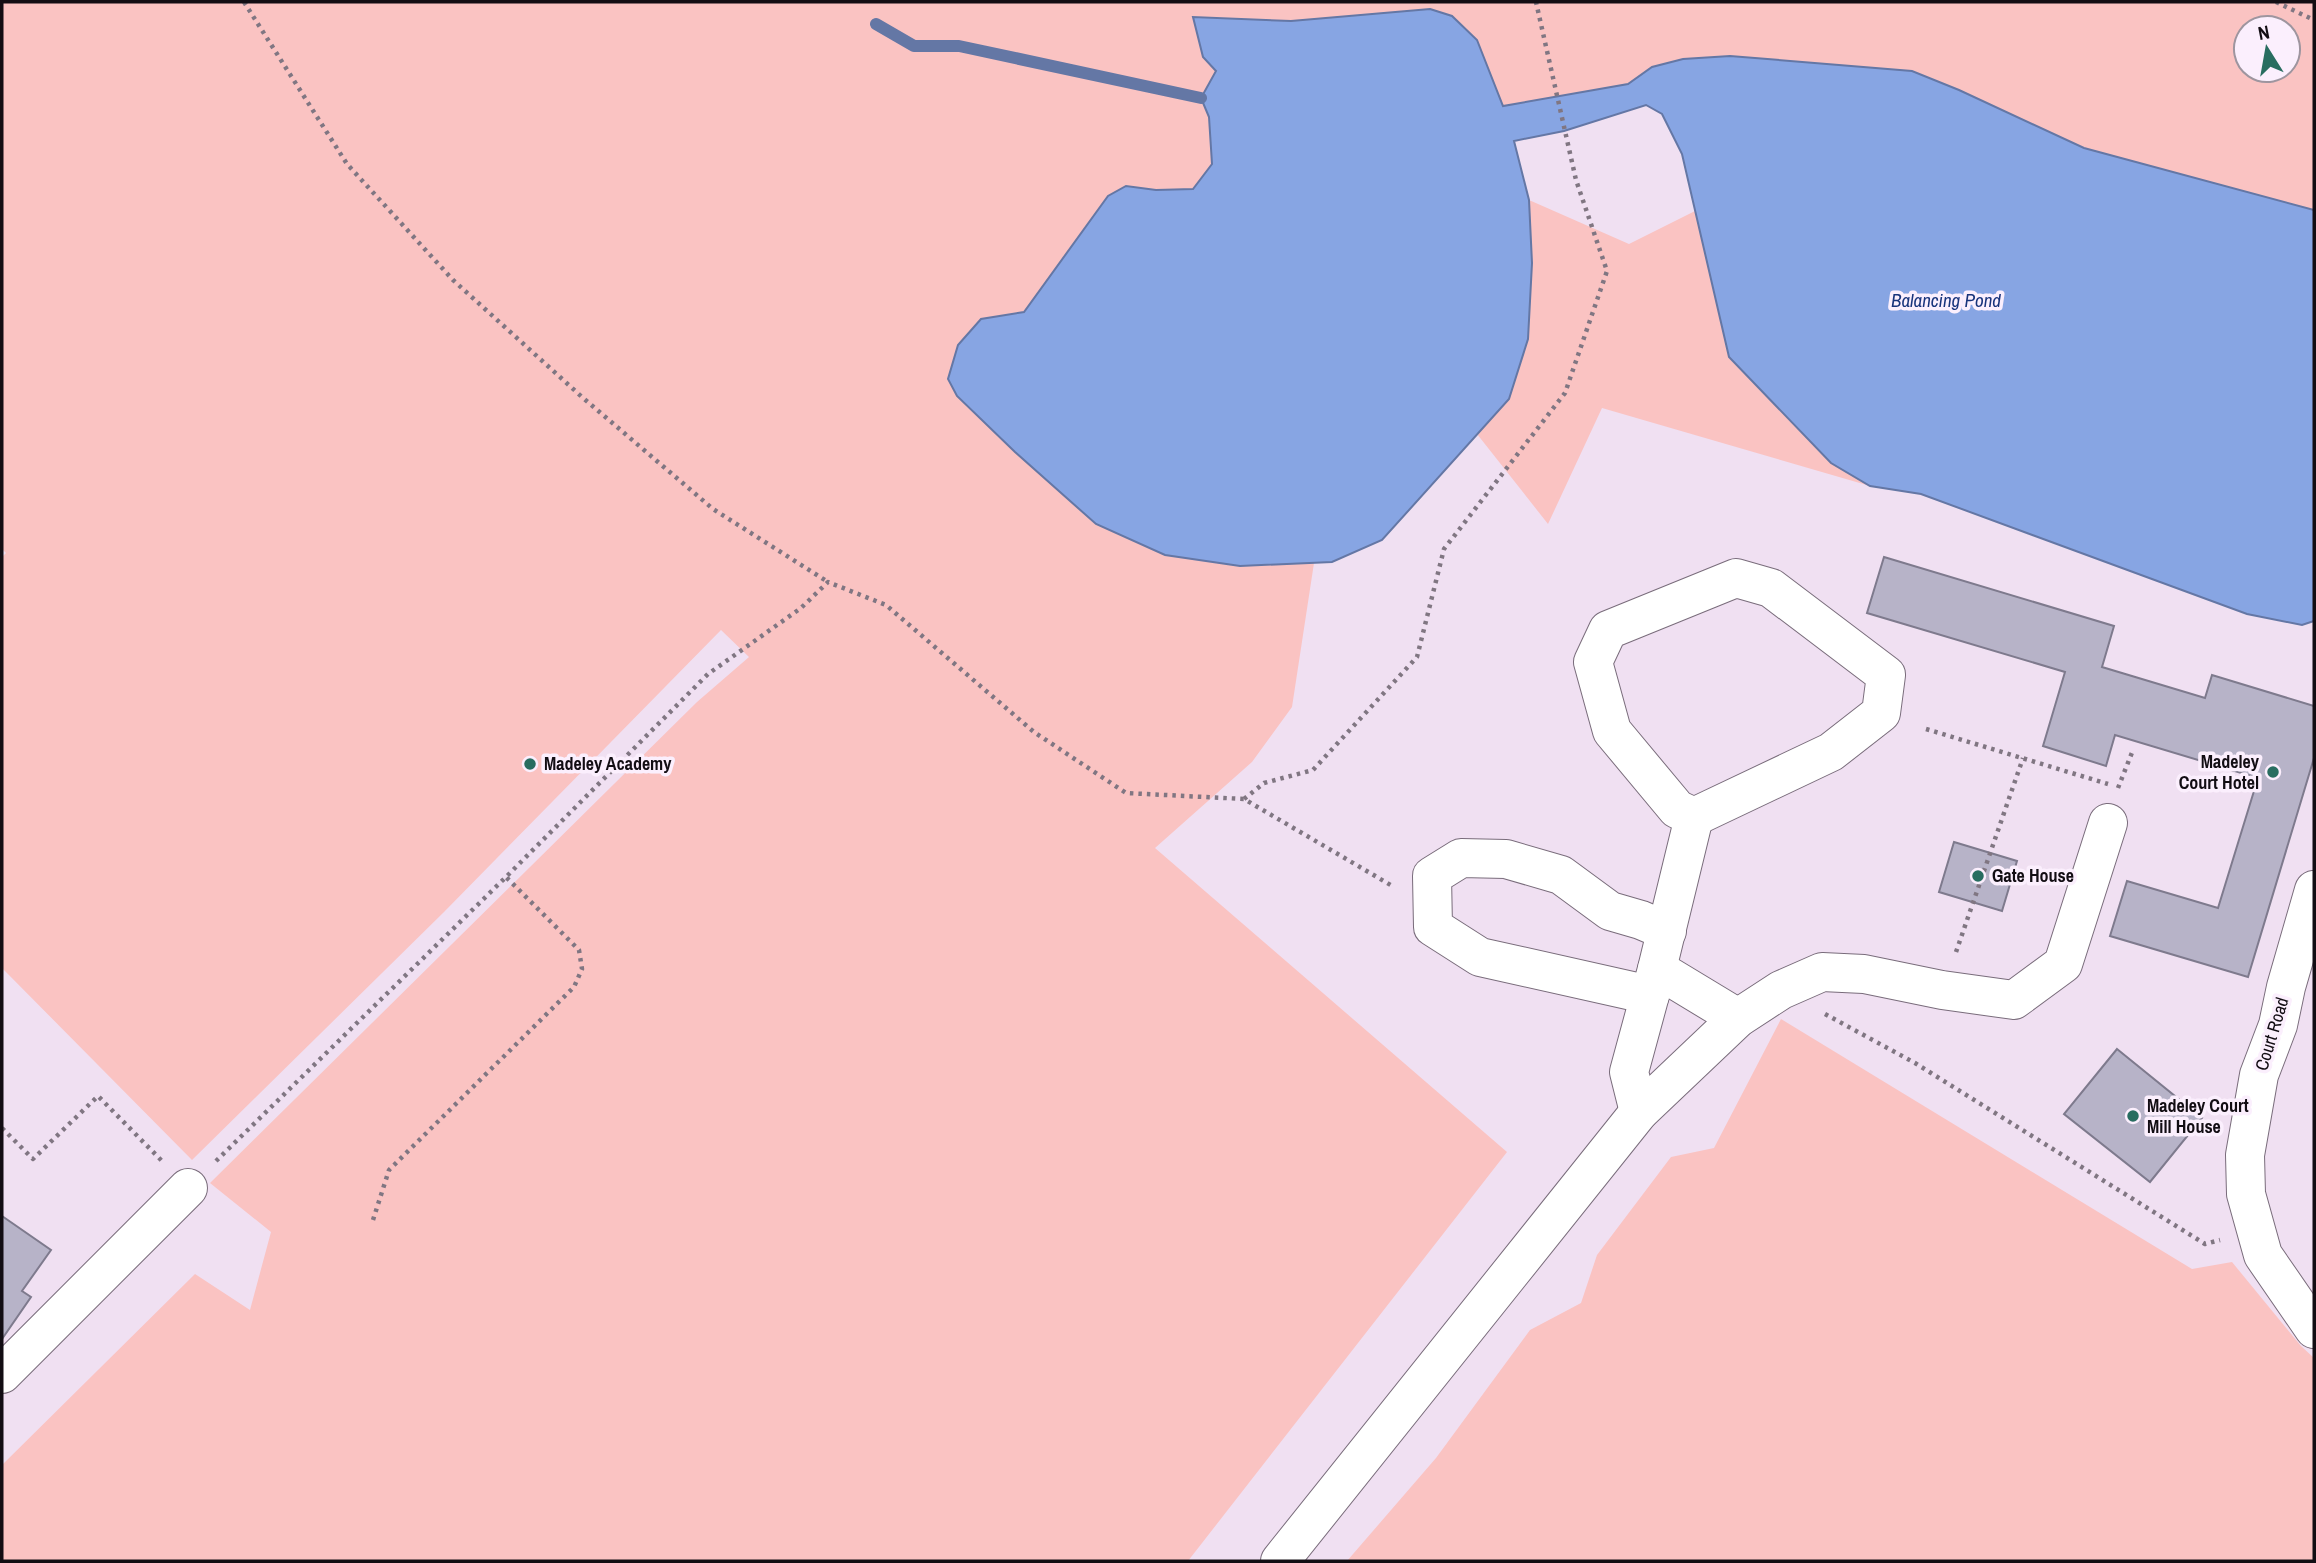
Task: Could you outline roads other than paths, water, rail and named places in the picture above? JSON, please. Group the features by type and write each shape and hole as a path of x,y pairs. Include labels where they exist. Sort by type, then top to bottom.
{"street":[{"path":"1737,578 1771,588 1886,675 1881,713 1831,752 1694,817 1677,809 1612,731 1593,662 1608,631 1737,578"},
{"path":"1639,1112 1629,1072 1694,817"},
{"path":"1280,1561 1639,1112 1738,1018 1781,990 1822,971 1864,974 1942,990 2014,1000 2063,964 2108,823"},
{"path":"1667,931 1640,919 1610,911 1562,875 1506,859 1461,858 1432,876 1433,928 1480,957 1654,982 1738,1018"},
{"name":"Court Road","path":"2314,890 2278,1025 2259,1075 2245,1155 2246,1194 2263,1255 2314,1329"},
{"path":"2,1374 188,1188"}],"water":[{"name":"Balancing Pond","path":"1430,9 1452,16 1477,40 1503,106 1628,84 1652,67 1683,59 1730,56 1912,71 2084,148 2314,210 2314,621 2302,625 2247,614 1921,494 1870,486 1831,463 1729,357 1682,154 1662,114 1646,105 1564,131 1514,141 1529,200 1532,263 1528,339 1509,399 1382,540 1332,562 1240,566 1165,555 1096,524 957,396 948,379 958,345 981,319 1024,312 1108,196 1126,186 1156,190 1193,189 1212,164 1209,117 1201,98 1216,71 1203,57 1193,17 1291,21"}],"waterway":[{"path":"876,24 914,46 959,46 1201,98"}],"place":[{"name":"Madeley Academy","path":"530,764"},
{"name":"Madeley Court Hotel","path":"2273,772"},
{"name":"Gate House","path":"1978,876"},
{"name":"Madeley Court Mill House","path":"2133,1116"}]}
